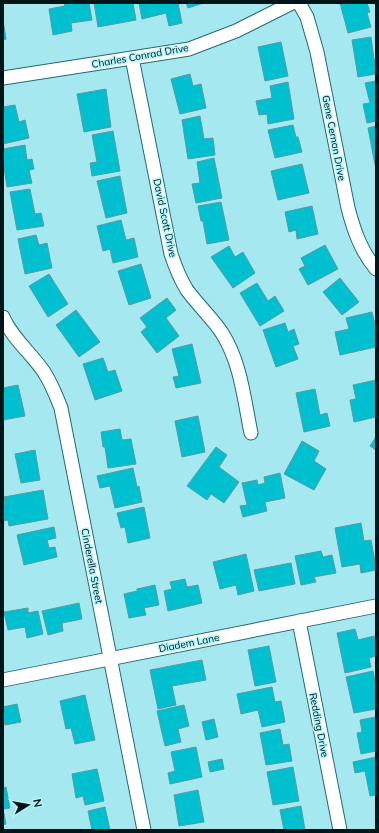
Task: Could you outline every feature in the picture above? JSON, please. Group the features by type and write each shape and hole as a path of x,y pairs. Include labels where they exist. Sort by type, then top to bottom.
{"street":[{"name":"Charles Conrad Drive","path":"3,78 189,49 236,31 292,3"},
{"name":"Gene Cernan Drive","path":"299,3 306,18 317,52 353,227 363,250 376,269"},
{"name":"David Scott Drive","path":"132,58 171,254 175,266 188,290 213,321 230,348 241,380 250,432"},
{"name":"Cinderella Street","path":"3,317 10,331 44,372 61,408 144,830"},
{"name":"Diadem Lane","path":"3,680 376,606"},
{"name":"Redding Drive","path":"299,621 340,830"}],"building":[{"path":"64,3 89,3 92,20 71,23 72,31 53,35 49,9 65,6"},
{"path":"94,3 133,3 136,20 98,27"},
{"path":"139,3 178,3 182,23 169,26 166,13 142,19"},
{"path":"186,3 204,3 188,8"},
{"path":"340,3 367,3 370,12 367,13 371,27 348,33"},
{"path":"3,20 6,39 3,40"},
{"path":"371,37 374,59 376,59 376,74 358,77 352,40"},
{"path":"281,42 288,76 265,81 258,47"},
{"path":"190,74 193,86 201,84 206,108 180,114 171,79"},
{"path":"376,81 376,121 367,123 363,104 370,103 365,83"},
{"path":"288,82 294,119 268,124 267,114 259,115 256,101 272,98 270,86"},
{"path":"106,89 111,127 84,132 77,94"},
{"path":"15,105 19,122 25,120 29,138 3,144 3,107"},
{"path":"200,116 204,139 213,138 215,155 188,159 182,120"},
{"path":"293,125 302,152 275,158 268,130"},
{"path":"376,126 376,165 375,165 368,128"},
{"path":"113,131 120,171 92,176 90,163 97,162 92,135"},
{"path":"25,145 27,160 32,159 34,169 29,170 32,183 7,187 3,162 3,149"},
{"path":"214,158 222,198 196,203 192,184 200,183 197,162"},
{"path":"302,164 309,193 278,200 271,171"},
{"path":"120,176 127,213 106,218 97,181"},
{"path":"30,189 35,214 41,213 44,226 17,230 10,192"},
{"path":"221,202 229,240 207,244 203,221 201,221 198,206"},
{"path":"312,206 318,234 297,239 296,230 289,232 285,212"},
{"path":"121,220 126,240 134,238 138,257 113,263 110,249 103,251 97,226"},
{"path":"36,235 39,245 47,243 52,268 25,274 18,239"},
{"path":"325,245 338,269 308,285 299,269 305,266 301,258"},
{"path":"229,246 235,257 243,252 255,273 233,288 211,257"},
{"path":"141,264 151,298 129,305 118,271"},
{"path":"49,274 68,304 48,317 29,286"},
{"path":"340,278 359,302 342,315 323,292"},
{"path":"257,283 268,301 275,296 284,311 260,326 240,293"},
{"path":"167,298 176,310 166,318 179,336 157,353 141,332 147,327 140,318"},
{"path":"76,310 100,342 79,357 56,325"},
{"path":"372,312 376,328 376,347 340,355 335,332 349,329 346,318"},
{"path":"285,323 288,332 294,329 299,344 293,346 298,359 276,367 263,330"},
{"path":"192,344 201,383 176,388 173,377 179,376 172,349"},
{"path":"103,358 108,372 115,370 122,391 95,400 83,364"},
{"path":"376,380 376,417 354,422 350,400 356,399 353,385"},
{"path":"18,385 25,416 3,420 3,388"},
{"path":"315,389 320,415 327,413 330,426 304,432 296,393"},
{"path":"198,416 205,452 182,457 175,421"},
{"path":"120,429 122,440 131,439 136,464 108,468 101,432"},
{"path":"376,437 376,450 370,446"},
{"path":"302,441 319,451 314,461 326,469 314,490 284,474"},
{"path":"216,447 227,455 219,467 239,482 224,503 211,494 207,500 187,486"},
{"path":"35,450 40,480 21,483 15,454"},
{"path":"133,468 142,502 115,508 110,486 100,488 97,476"},
{"path":"280,473 285,498 265,502 267,511 243,517 240,506 247,505 242,483 257,480 258,485 265,483 264,477"},
{"path":"43,490 48,519 9,526 8,520 3,521 3,504 5,504 4,497"},
{"path":"144,507 150,538 128,543 125,527 121,528 117,513"},
{"path":"361,523 364,541 371,540 376,570 361,573 360,564 342,567 335,528"},
{"path":"54,527 56,538 47,540 49,548 55,547 57,557 24,565 17,535"},
{"path":"321,551 323,557 332,555 336,573 314,577 316,582 301,585 295,556"},
{"path":"246,554 254,591 238,595 236,585 220,589 213,562"},
{"path":"291,563 295,584 259,591 254,570"},
{"path":"185,579 187,587 198,585 202,603 168,611 164,591 172,589 170,582"},
{"path":"155,585 159,605 144,608 146,615 129,618 124,594"},
{"path":"79,603 82,619 62,623 63,631 48,635 42,611"},
{"path":"28,608 28,613 38,611 43,634 27,638 25,627 8,630 4,612"},
{"path":"355,629 358,640 374,636 376,656 369,658 371,667 345,673 337,633"},
{"path":"269,646 276,682 255,686 248,650"},
{"path":"202,660 206,680 172,686 176,705 158,709 150,670"},
{"path":"373,671 376,685 376,709 354,713 346,677"},
{"path":"272,687 275,702 281,701 285,722 262,727 258,710 241,714 237,694"},
{"path":"85,695 95,740 75,744 71,728 66,729 60,701"},
{"path":"17,704 21,722 5,725 3,707"},
{"path":"184,705 189,726 178,729 181,742 165,746 157,711"},
{"path":"376,717 376,751 361,754 357,733 362,732 360,720"},
{"path":"214,719 218,737 206,740 202,722"},
{"path":"280,729 283,745 289,744 292,761 266,765 260,733"},
{"path":"196,747 202,777 170,784 168,773 175,771 171,752"},
{"path":"376,757 376,795 370,796 365,771 355,773 353,762"},
{"path":"222,759 224,769 210,772 208,762"},
{"path":"293,767 299,801 273,805 267,772"},
{"path":"97,769 104,801 85,805 83,796 76,798 72,774"},
{"path":"6,787 10,808 3,809 3,788"},
{"path":"198,790 204,822 179,826 174,795"},
{"path":"301,806 305,830 284,830 280,810"},
{"path":"105,807 110,830 92,830 88,811"},
{"path":"3,809 6,824 3,825"}]}
